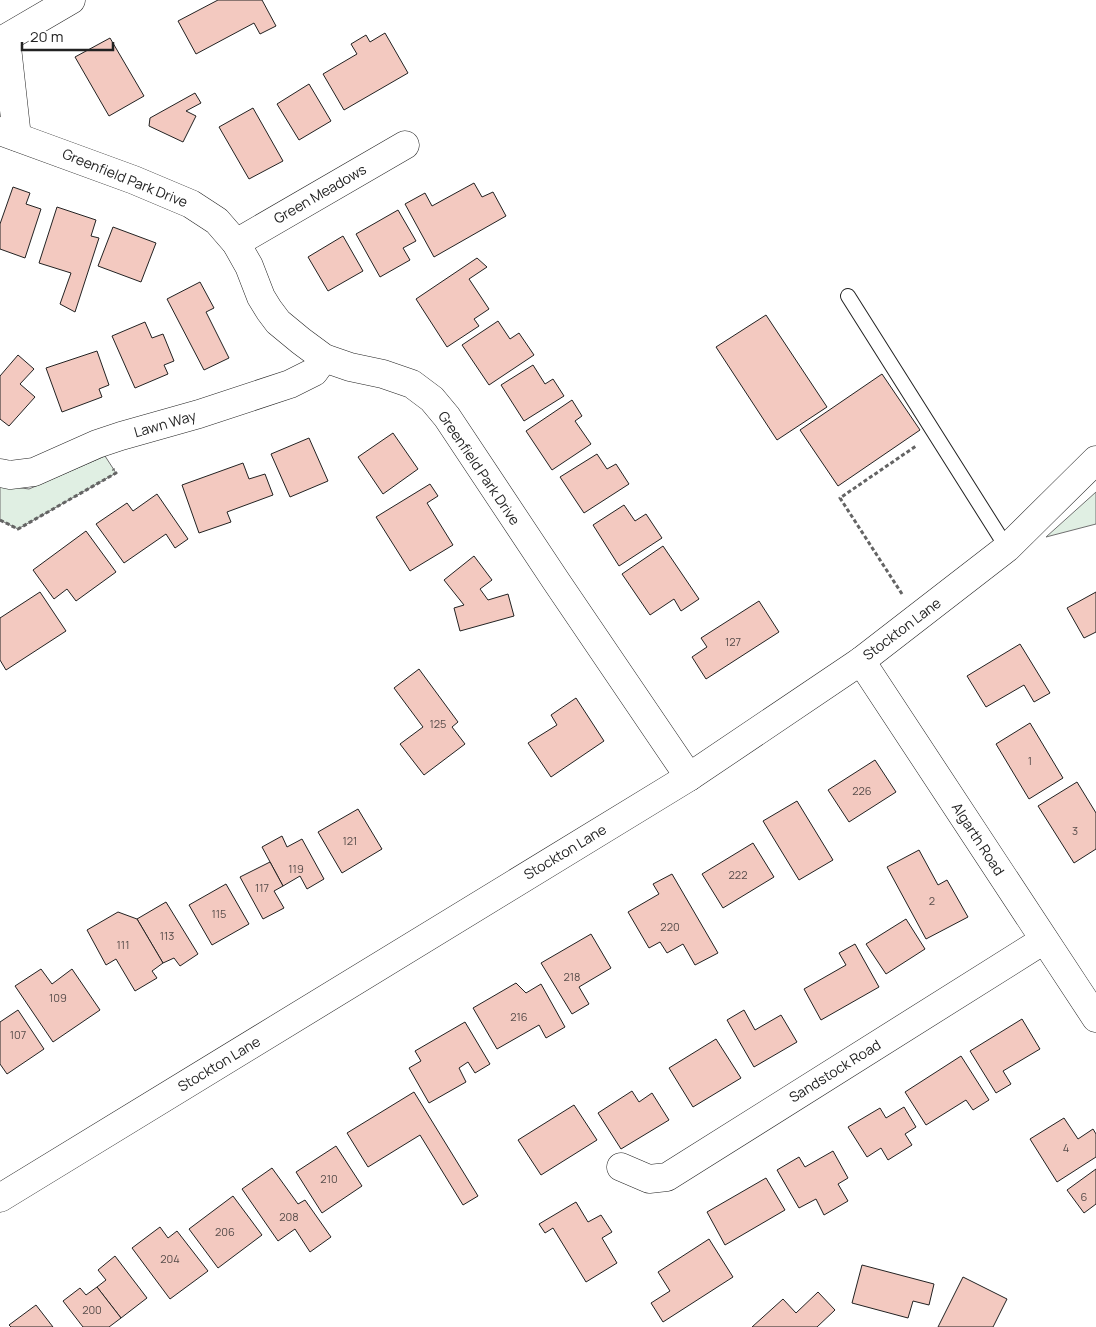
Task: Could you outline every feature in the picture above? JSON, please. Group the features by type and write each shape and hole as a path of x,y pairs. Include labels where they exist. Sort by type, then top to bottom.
{"street":[{"path":"9,134 3,40 71,0"},
{"name":"Greenfield Park Drive","path":"9,134 134,180 191,204 216,221 236,243 269,310 278,322 301,341 324,358 412,384 432,399 447,417 561,589 689,776"},
{"name":"Green Meadows","path":"236,243 405,146"},
{"name":"Lawn Way","path":"0,472 10,475 34,472 97,444 290,384 314,372 324,358"},
{"name":"Stockton Lane","path":"0,1198 689,776 861,660 1007,548 1096,460"},
{"name":"Algarth Road","path":"861,660 1096,1018"},
{"name":"Sandstock Road","path":"621,1167 649,1179 667,1176 1044,940"}],"lane":[{"path":"848,296 1007,548"}],"path":[{"path":"917,617 840,498 935,434"},
{"path":"0,520 18,529 116,473 97,444"}],"green space":[{"path":"105,456 116,473 18,529 0,520 0,485 29,489"},
{"path":"1096,492 1096,524 1046,537"}],"building":[{"path":"218,0 262,0 276,26 260,34 254,23 196,54 178,21"},
{"path":"385,33 408,73 344,110 323,74 357,54 351,44 366,35 370,42"},
{"path":"110,38 144,96 109,116 75,57"},
{"path":"309,84 331,121 299,140 277,104"},
{"path":"195,93 201,103 186,111 196,116 183,142 149,126 150,118"},
{"path":"253,108 283,161 249,179 219,127"},
{"path":"474,183 482,197 493,192 506,216 434,257 405,204 425,193 432,206"},
{"path":"13,187 30,193 26,204 41,209 25,258 0,249 0,224"},
{"path":"57,207 96,220 91,236 99,238 75,312 60,304 71,273 39,263"},
{"path":"398,210 416,241 403,248 410,260 380,277 356,234"},
{"path":"113,227 156,243 141,282 98,266"},
{"path":"343,236 363,271 328,291 308,257"},
{"path":"477,258 487,267 469,279 489,309 474,319 479,326 447,347 416,299"},
{"path":"200,282 214,308 206,312 229,358 204,370 167,299"},
{"path":"766,315 827,407 777,440 716,347"},
{"path":"498,321 510,339 519,333 534,355 489,385 462,345"},
{"path":"145,322 152,338 163,334 174,361 164,365 168,374 135,388 112,336"},
{"path":"97,351 109,385 99,389 102,397 62,412 46,368"},
{"path":"18,355 34,369 20,384 35,397 9,426 0,419 0,376"},
{"path":"533,365 545,384 553,379 564,396 524,421 501,385"},
{"path":"882,374 920,430 838,486 800,430"},
{"path":"572,400 582,416 575,421 591,444 552,470 526,431"},
{"path":"393,433 418,469 383,494 358,457"},
{"path":"309,438 328,481 290,497 271,454"},
{"path":"597,454 607,469 616,464 629,484 584,513 560,477"},
{"path":"243,463 249,479 265,474 273,495 227,512 231,522 199,533 182,485"},
{"path":"430,484 438,496 427,503 453,545 410,571 376,517"},
{"path":"157,494 188,539 175,548 166,534 124,563 96,524 127,503 133,511"},
{"path":"624,505 635,521 646,514 662,538 619,566 593,525"},
{"path":"86,531 116,572 76,601 67,589 54,599 33,570"},
{"path":"663,546 699,599 681,611 674,599 650,615 622,574"},
{"path":"474,556 492,580 480,589 488,600 508,594 514,616 460,631 454,608 464,605 444,580"},
{"path":"40,592 66,631 6,670 0,660 0,618"},
{"path":"1096,592 1096,632 1084,638 1067,608"},
{"path":"759,601 779,632 706,679 692,657 707,647 701,638"},
{"path":"1020,644 1050,693 1034,702 1024,685 986,707 967,676"},
{"path":"419,669 458,722 452,727 465,744 424,775 400,744 423,727 394,688"},
{"path":"576,698 604,741 551,777 528,743 557,725 551,715"},
{"path":"1030,723 1063,778 1029,799 996,744"},
{"path":"875,760 896,792 849,822 828,790"},
{"path":"1077,782 1096,813 1096,849 1074,863 1038,806"},
{"path":"797,801 833,860 799,880 763,821"},
{"path":"358,809 382,849 342,873 318,832"},
{"path":"282,836 287,847 302,839 324,879 307,889 300,876 283,886 262,847"},
{"path":"753,843 774,877 723,908 702,874"},
{"path":"919,850 938,885 947,880 968,917 926,939 887,867"},
{"path":"270,862 283,886 274,891 284,908 263,919 240,877"},
{"path":"672,874 718,953 695,965 683,944 667,953 660,942 649,948 628,912 659,894 653,884"},
{"path":"226,884 249,924 212,945 189,905"},
{"path":"166,902 198,954 180,966 174,958 163,963 137,919"},
{"path":"118,912 137,919 163,963 152,971 157,978 135,991 116,959 106,965 87,930"},
{"path":"906,919 925,949 886,974 866,944"},
{"path":"591,934 611,968 579,987 589,1004 572,1014 541,963"},
{"path":"855,944 879,987 821,1020 804,989 846,965 839,953"},
{"path":"41,969 52,984 72,969 100,1010 53,1042 15,986"},
{"path":"516,983 526,993 541,984 565,1027 546,1038 539,1025 497,1049 473,1008"},
{"path":"18,1010 44,1049 7,1074 0,1064 0,1022"},
{"path":"744,1010 755,1030 781,1015 797,1042 754,1067 727,1020"},
{"path":"1022,1019 1040,1049 1003,1071 1011,1084 996,1093 970,1051"},
{"path":"465,1022 490,1064 475,1073 468,1062 459,1068 466,1082 429,1103 409,1068 421,1061 415,1051"},
{"path":"716,1039 741,1078 693,1107 669,1068"},
{"path":"961,1056 989,1100 973,1110 966,1100 926,1125 905,1092"},
{"path":"632,1091 639,1102 652,1093 669,1120 621,1149 598,1113"},
{"path":"414,1092 478,1196 463,1205 420,1135 368,1167 347,1133"},
{"path":"574,1105 597,1140 541,1175 518,1140"},
{"path":"904,1107 916,1127 905,1134 912,1145 888,1160 881,1148 867,1157 848,1127 880,1108 886,1118"},
{"path":"1064,1118 1078,1139 1093,1129 1096,1134 1096,1157 1057,1182 1030,1139"},
{"path":"336,1146 362,1186 322,1213 296,1172"},
{"path":"833,1151 848,1178 838,1184 848,1201 824,1215 816,1199 799,1208 777,1170 799,1157 805,1167"},
{"path":"272,1168 298,1204 305,1200 331,1237 310,1252 295,1229 278,1241 242,1189"},
{"path":"1096,1169 1096,1204 1084,1213 1067,1190"},
{"path":"766,1178 785,1210 725,1245 707,1212"},
{"path":"233,1196 262,1235 218,1268 189,1229"},
{"path":"576,1202 588,1222 601,1215 612,1232 602,1238 617,1263 586,1282 553,1228 545,1233 539,1224"},
{"path":"160,1227 168,1238 177,1231 208,1271 170,1299 132,1248"},
{"path":"709,1239 733,1277 663,1322 651,1303 670,1291 658,1272"},
{"path":"115,1256 147,1298 121,1318 97,1287 106,1280 98,1270"},
{"path":"862,1265 934,1284 929,1305 913,1301 908,1318 852,1303"},
{"path":"963,1277 1007,1299 993,1327 938,1327"},
{"path":"97,1287 121,1318 109,1327 83,1327 63,1301 80,1288 86,1295"},
{"path":"818,1292 835,1310 817,1327 752,1327 783,1299 796,1313"},
{"path":"36,1305 53,1327 11,1327 9,1325"}]}
